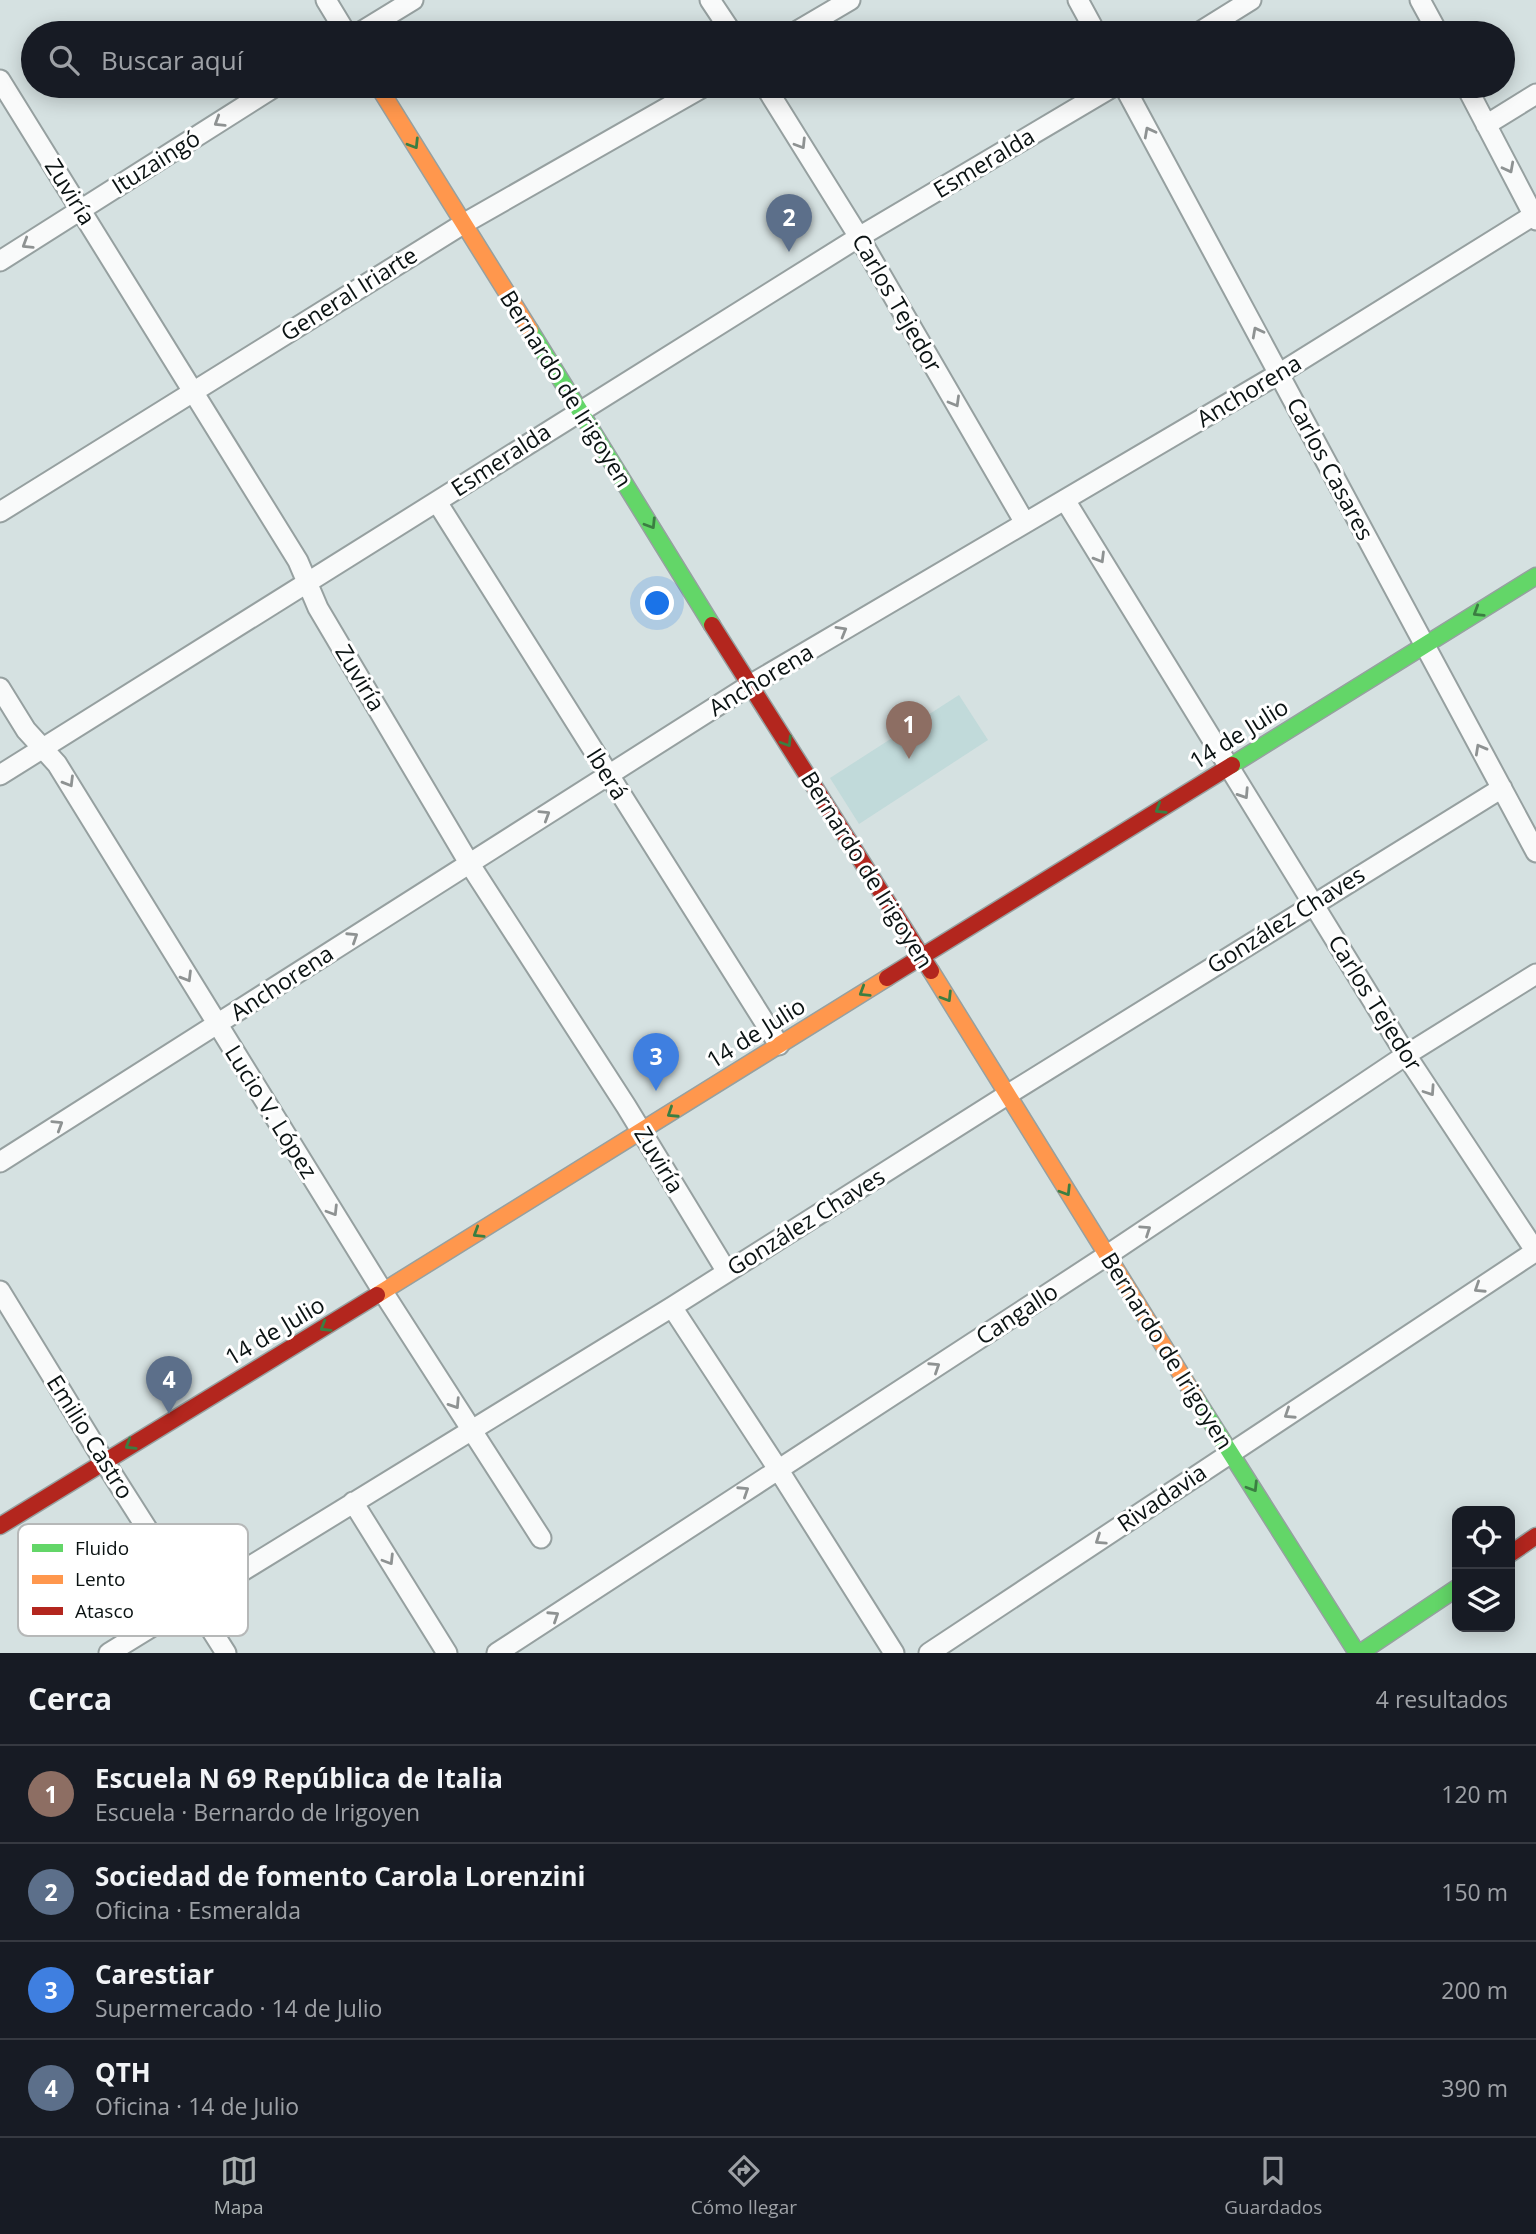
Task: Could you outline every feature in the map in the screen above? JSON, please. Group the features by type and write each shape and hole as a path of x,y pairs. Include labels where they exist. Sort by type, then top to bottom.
{"street":[{"path":"326,0 339,21"},
{"path":"379,21 413,0"},
{"path":"710,0 724,21"},
{"path":"814,21 850,0"},
{"path":"1078,0 1089,21"},
{"path":"1217,21 1251,0"},
{"path":"1420,0 1431,21"},
{"name":"Zuviría","path":"0,80 298,561 318,608 469,863 642,1132 727,1272"},
{"path":"1486,125 1536,94"},
{"name":"Ituzaingó","path":"0,261 257,98"},
{"name":"Bernardo de Irigoyen","path":"385,98 1107,1256 1358,1653"},
{"name":"General Iriarte","path":"0,512 463,224 684,98"},
{"name":"Carlos Tejedor","path":"772,98 859,237 1025,523"},
{"name":"Esmeralda","path":"0,775 859,237 1094,98"},
{"name":"Carlos Casares","path":"1131,98 1536,852"},
{"path":"1472,98 1535,217"},
{"name":"Anchorena","path":"0,1162 750,685 1280,373 1535,217"},
{"name":"Carlos Tejedor","path":"1065,500 1227,768 1314,903 1406,1055 1536,1251"},
{"name":"Iberá","path":"437,502 779,1045"},
{"name":"14 de Julio","path":"0,1526 642,1132 1536,576"},
{"name":"Lucio V. López","path":"0,688 26,730 57,764 383,1292 541,1538"},
{"name":"González Chaves","path":"248,1568 672,1307 1314,903 1502,788"},
{"name":"Cangallo","path":"496,1653 1107,1256 1406,1055 1536,974"},
{"name":"Rivadavia","path":"929,1653 1536,1251"},
{"name":"Emilio Castro","path":"0,1291 144,1524"},
{"path":"672,1307 894,1653"},
{"path":"354,1502 447,1653"},
{"path":"1515,1551 1536,1536"},
{"path":"1358,1653 1452,1591"},
{"name":"González Chaves","path":"109,1653 137,1636"},
{"name":"Emilio Castro","path":"216,1636 226,1653"}],"shaded area":[{"path":"959,695 988,740 859,824 830,778"}],"traffic: fast":[{"path":"530,330 712,625"},
{"path":"1232,765 1536,576"},
{"path":"1197,1400 1357,1653"},
{"path":"1360,1653 1452,1591"}],"traffic: slow":[{"path":"385,98 530,330"},
{"path":"931,971 1197,1400"},
{"path":"377,1295 887,978"}],"traffic: jam":[{"path":"712,625 931,971"},
{"path":"887,978 1232,765"},
{"path":"0,1526 377,1295"},
{"path":"1515,1551 1536,1536"}],"place":[{"name":"Sociedad de fomento Carola Lorenzini","path":"789,252"},
{"name":"Escuela N 69 República de Italia","path":"909,759"},
{"name":"Carestiar","path":"656,1091"},
{"name":"QTH","path":"169,1414"}]}
